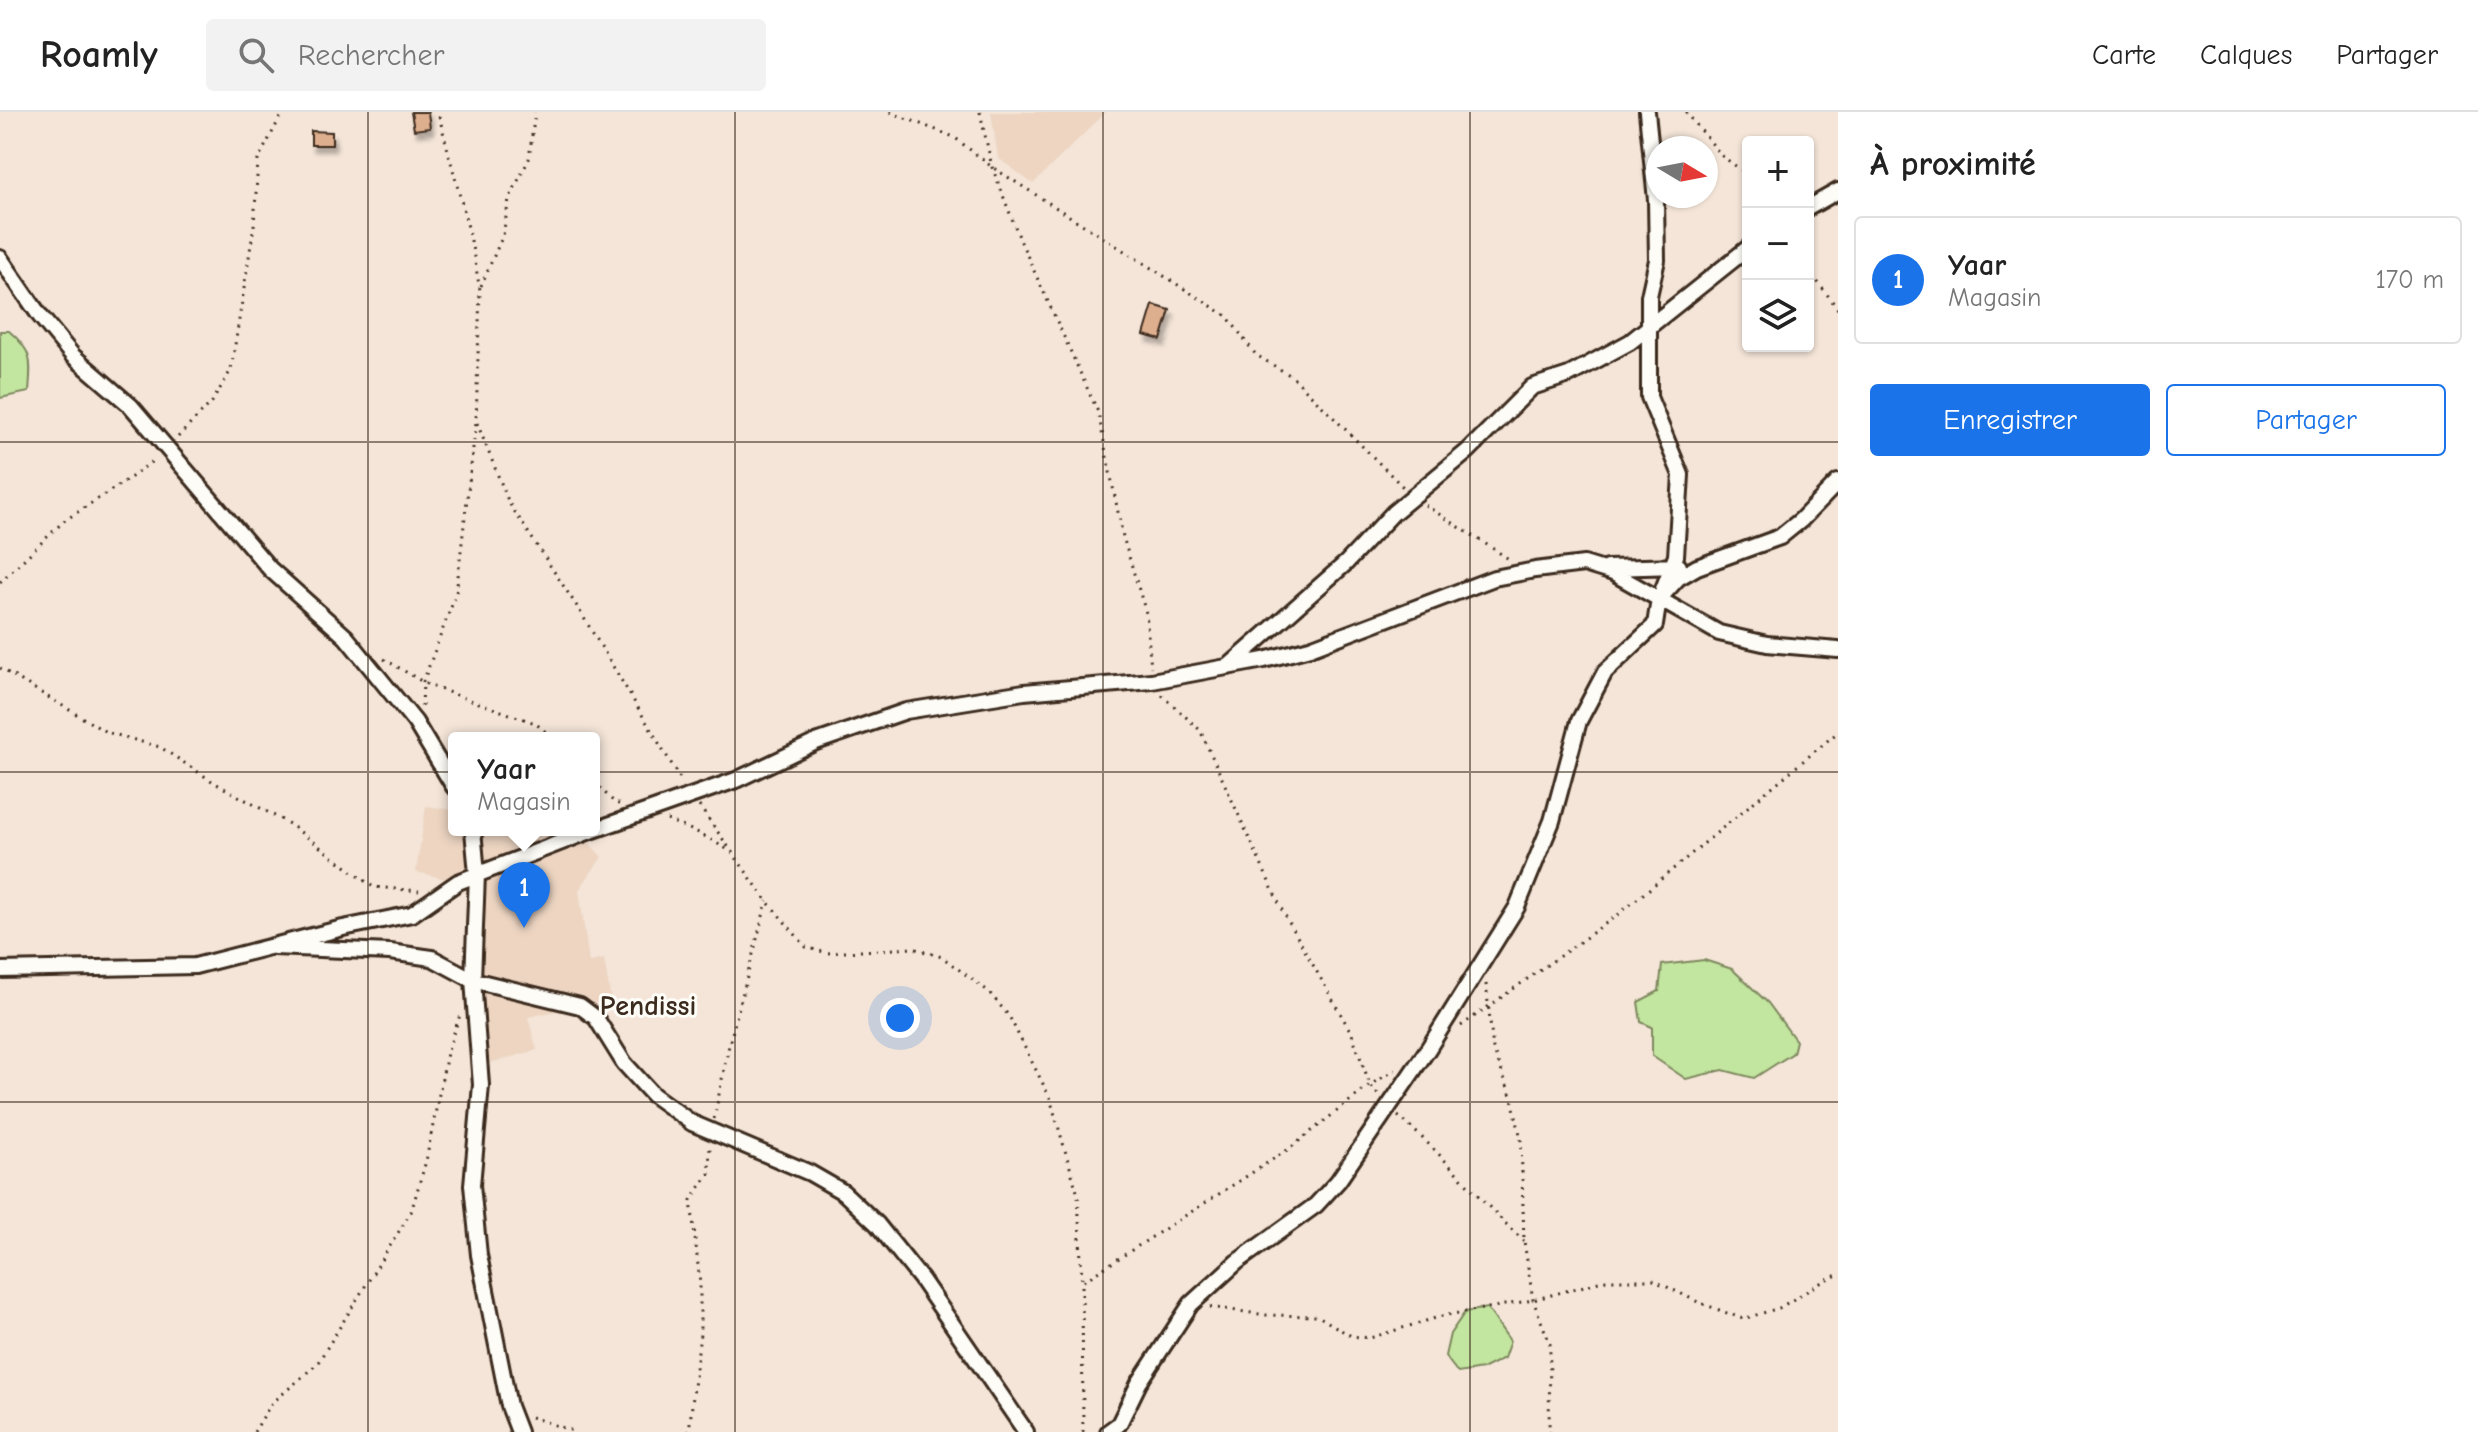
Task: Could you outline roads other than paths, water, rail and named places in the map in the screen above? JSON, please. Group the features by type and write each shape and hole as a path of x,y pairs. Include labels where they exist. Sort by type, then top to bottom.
{"street":[{"path":"1108,1432 1119,1424 1139,1383 1191,1304 1237,1262 1316,1205 1338,1181 1388,1109 1484,964 1517,907 1552,821 1579,721 1605,672 1655,625 1659,599 1676,556 1681,475 1649,397 1649,296 1657,260 1656,200 1647,112"},
{"path":"1814,205 1838,191"},
{"path":"1227,667 1336,572 1393,513 1468,451 1532,387 1569,375 1649,328 1742,253"},
{"path":"0,258 40,316 73,356 131,406 270,569 346,637 415,722 448,777"},
{"path":"1659,599 1678,578 1697,567 1780,537 1838,482"},
{"path":"1599,568 1672,567 1711,562"},
{"path":"600,828 736,780 816,742 906,711 1024,692 1152,681 1227,667 1310,648 1494,578 1584,564 1613,573 1719,633 1767,644 1838,650"},
{"path":"474,836 477,874 473,980 481,1085 472,1185 479,1255 509,1406 519,1432"},
{"path":"0,970 195,966 343,928 412,914 443,892 477,874 578,836"},
{"path":"274,947 390,952 432,958 473,980 580,1006 596,1018 624,1063 653,1095 692,1123 810,1173 843,1192 877,1224 921,1279 1026,1432"}],"place":[{"name":"Yaar","path":"524,928"}],"district":[{"name":"Pendissi","path":"648,1006"}]}
